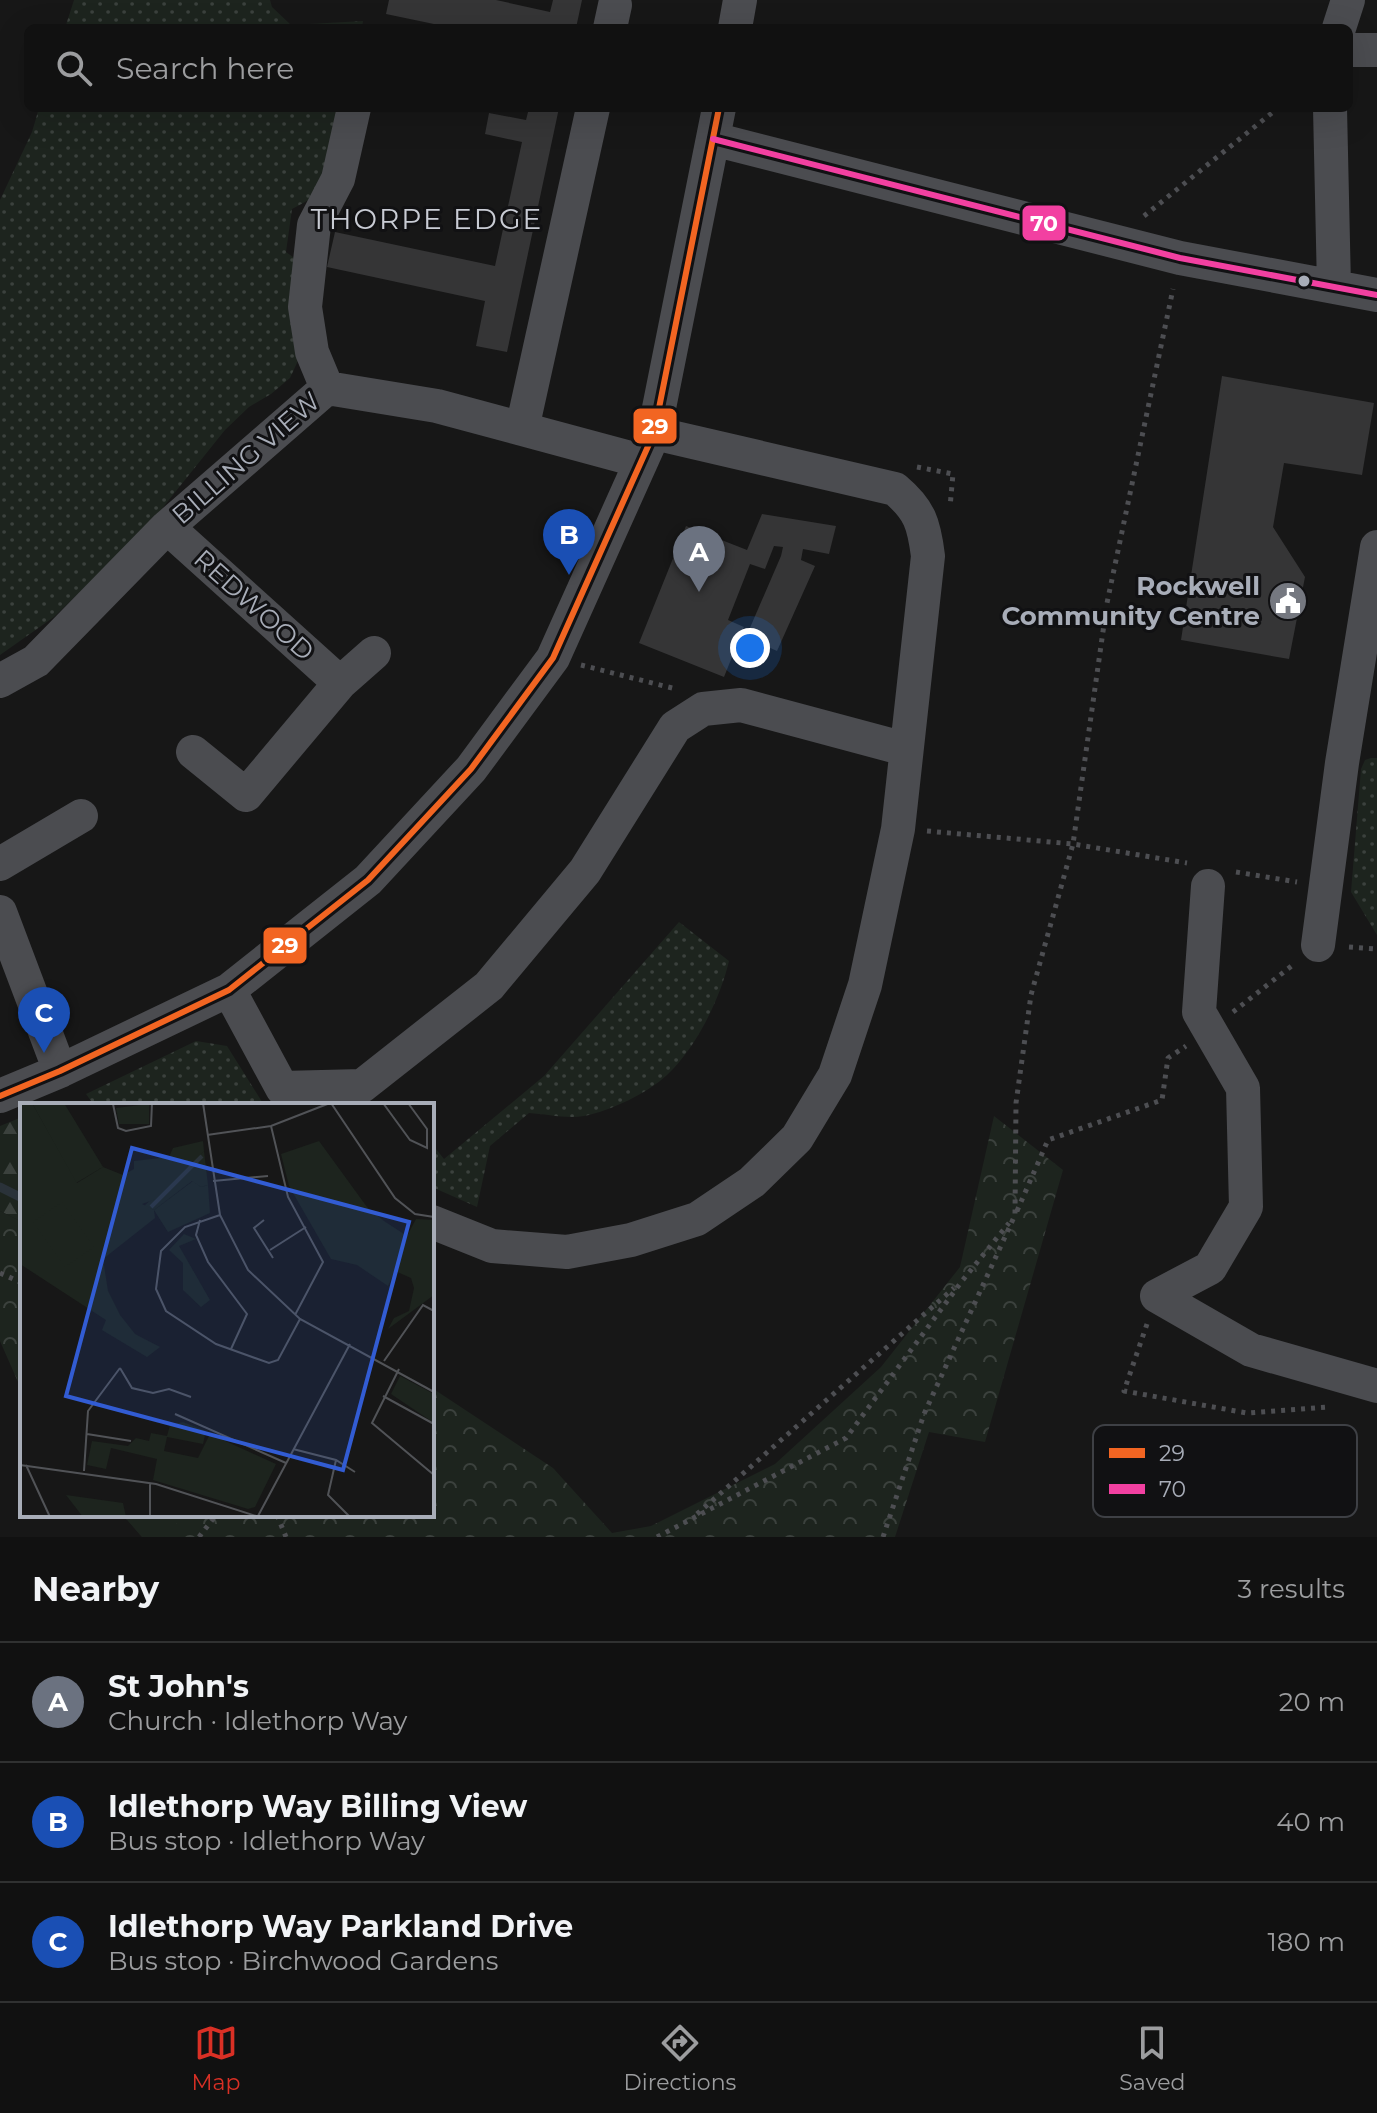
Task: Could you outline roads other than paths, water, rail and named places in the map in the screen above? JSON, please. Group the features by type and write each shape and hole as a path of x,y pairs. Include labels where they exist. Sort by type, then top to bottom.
{"street":[{"path":"736,24 740,0"},
{"path":"1340,24 1348,0"},
{"path":"1353,50 1377,50"},
{"path":"327,388 312,352 305,307 314,225 338,179 353,112"},
{"path":"522,429 564,301 592,112"},
{"path":"1330,112 1334,287"},
{"path":"0,1096 60,1071 229,990 368,880 471,769 553,658 647,447 716,124 1180,258 1377,295"},
{"name":"BILLING VIEW","path":"0,681 36,661 167,527 327,388 437,406 522,429 876,483 895,489 914,504 924,529 928,556 898,829 865,985 835,1075 797,1138 752,1182 697,1219 631,1240 567,1252 492,1246 434,1223"},
{"name":"REDWOOD","path":"167,527 340,683"},
{"path":"1318,945 1342,763 1377,547"},
{"path":"193,752 246,795 340,683 374,653"},
{"path":"229,990 289,1096 362,1086 489,986 585,871 675,727 703,709 741,705 905,749"},
{"path":"0,864 81,816"},
{"path":"1213,874 1199,1012 1243,1088 1246,1207 1210,1268 1157,1296 1251,1350 1377,1386"},
{"path":"0,912 60,1071"}],"waterway":[{"path":"0,1187 20,1197"}],"place":[{"name":"Idlethorp Way Billing View","path":"569,575"},
{"name":"St John's","path":"699,592"},
{"name":"Rockwell Community Centre","path":"1288,601"},
{"name":"Idlethorp Way Parkland Drive","path":"44,1053"}],"district":[{"name":"THORPE EDGE","path":"427,219"}]}
